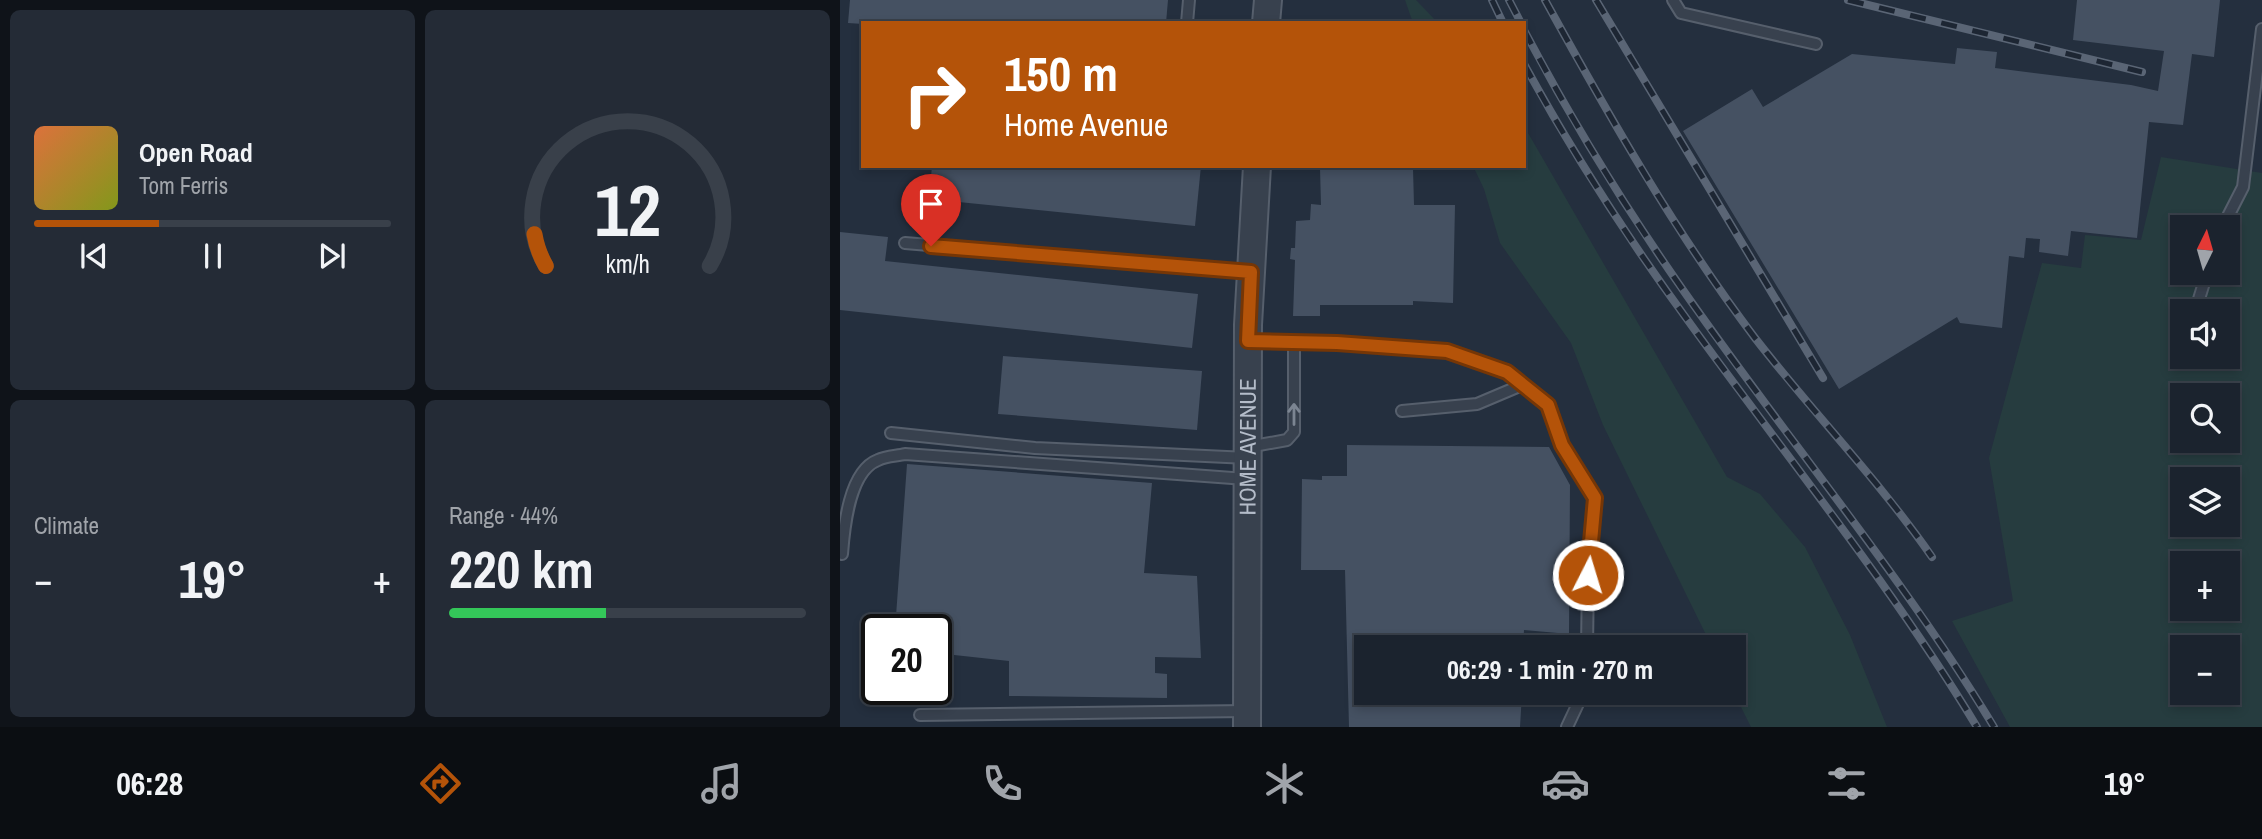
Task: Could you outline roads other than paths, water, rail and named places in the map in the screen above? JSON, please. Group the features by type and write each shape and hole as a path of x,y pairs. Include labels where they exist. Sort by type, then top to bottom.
{"street":[{"path":"1266,21 1268,0"},
{"name":"HOME AVENUE","path":"1247,719 1248,341 1257,168"}],"lane":[{"path":"1187,21 1189,0"},
{"path":"1674,0 1681,13 1816,44"},
{"path":"2229,215 2243,187 2262,29"},
{"path":"905,243 1251,272"},
{"path":"1248,341 1294,341 1447,351 1507,372 1548,405 1562,445 1595,498 1588,575 1587,635"},
{"path":"842,554 845,515 858,479 876,460 905,454 1248,461 1287,440 1294,432 1294,341"},
{"path":"1402,411 1477,404 1522,385"},
{"path":"891,433 1035,448 1248,461"},
{"path":"1567,727 1577,705"},
{"path":"920,715 1247,719"}],"railway":[{"path":"1492,0 1502,21"},
{"path":"1509,0 1520,21"},
{"path":"1545,0 1644,173 1697,257 1755,338 1890,500 1932,557"},
{"path":"1596,0 1823,378"},
{"path":"1848,0 2142,72"},
{"path":"1526,34 1590,147 1663,261 1916,608 1994,727"},
{"path":"1526,68 1582,164 1645,260 1874,572 1977,727"}]}
